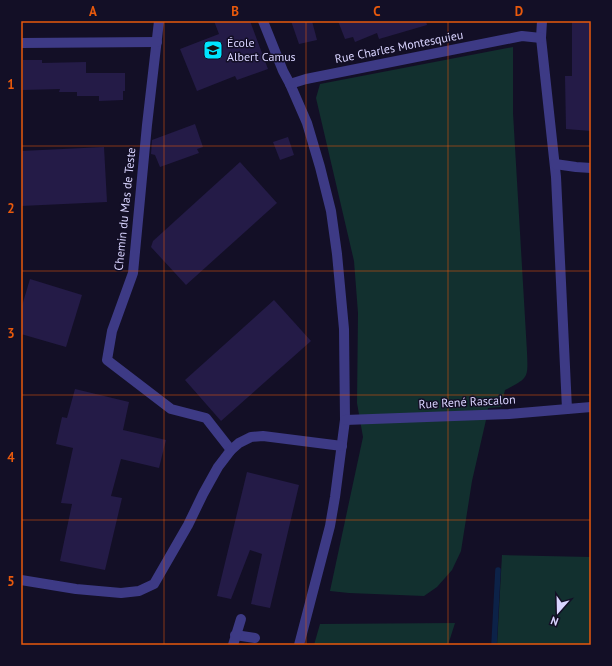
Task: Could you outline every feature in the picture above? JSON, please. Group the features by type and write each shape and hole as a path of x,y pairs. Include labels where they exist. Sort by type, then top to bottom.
{"street":[{"name":"Chemin du Mas de Teste","path":"159,21 147,125 133,273 112,331 107,360 171,409 206,418 231,450"},
{"path":"263,21 283,71 307,123 320,167 331,212 337,254 344,329 345,420 342,446 330,526 299,645"},
{"path":"542,21 541,38 555,164 567,409"},
{"name":"Rue Charles Montesquieu","path":"290,84 306,79 522,36 541,38"},
{"path":"21,43 156,42"},
{"path":"555,164 591,168"},
{"name":"Rue René Rascalon","path":"345,420 509,414 591,407"},
{"path":"21,580 76,589 121,592 139,591 154,584 188,525 218,467 231,450 239,443 251,437 263,436 342,446"},
{"path":"233,645 241,619"},
{"path":"236,635 255,638"}],"green space":[{"path":"513,47 513,113 527,372 523,380 505,390 501,407 488,408 472,481 461,551 452,570 437,587 424,596 330,591 363,437 357,403 358,313 354,261 316,98 320,84"},
{"path":"502,555 591,557 591,645 497,645"},
{"path":"455,623 448,645 314,645 320,624"}],"building":[{"path":"214,21 250,21 268,69 237,80 235,76 197,91 180,49 219,34"},
{"path":"291,21 312,21 317,40 299,44"},
{"path":"338,21 426,21 427,25 379,39 377,33 355,42 353,37 345,39"},
{"path":"572,21 591,21 591,131 566,129 565,76 572,76"},
{"path":"23,60 42,60 42,63 86,62 86,73 125,73 125,91 123,91 123,100 99,101 99,96 77,96 77,92 59,92 60,89 23,90"},
{"path":"195,124 203,147 197,149 199,153 160,167 155,155 151,154 152,140"},
{"path":"288,137 294,155 280,160 273,142"},
{"path":"104,147 107,202 21,206 21,151"},
{"path":"240,162 277,203 186,285 151,247 153,241"},
{"path":"30,279 82,295 66,347 21,334 21,309"},
{"path":"274,300 311,341 221,421 185,380"},
{"path":"75,389 129,402 123,430 166,440 159,468 121,459 111,496 122,498 105,570 60,561 72,504 61,503 73,448 56,444 62,417 67,418"},
{"path":"247,472 299,485 270,608 251,604 262,554 250,550 231,599 217,596"}],"waterway":[{"path":"494,645 498,570"}],"place":[{"name":"École Albert Camus","path":"213,50"}]}
